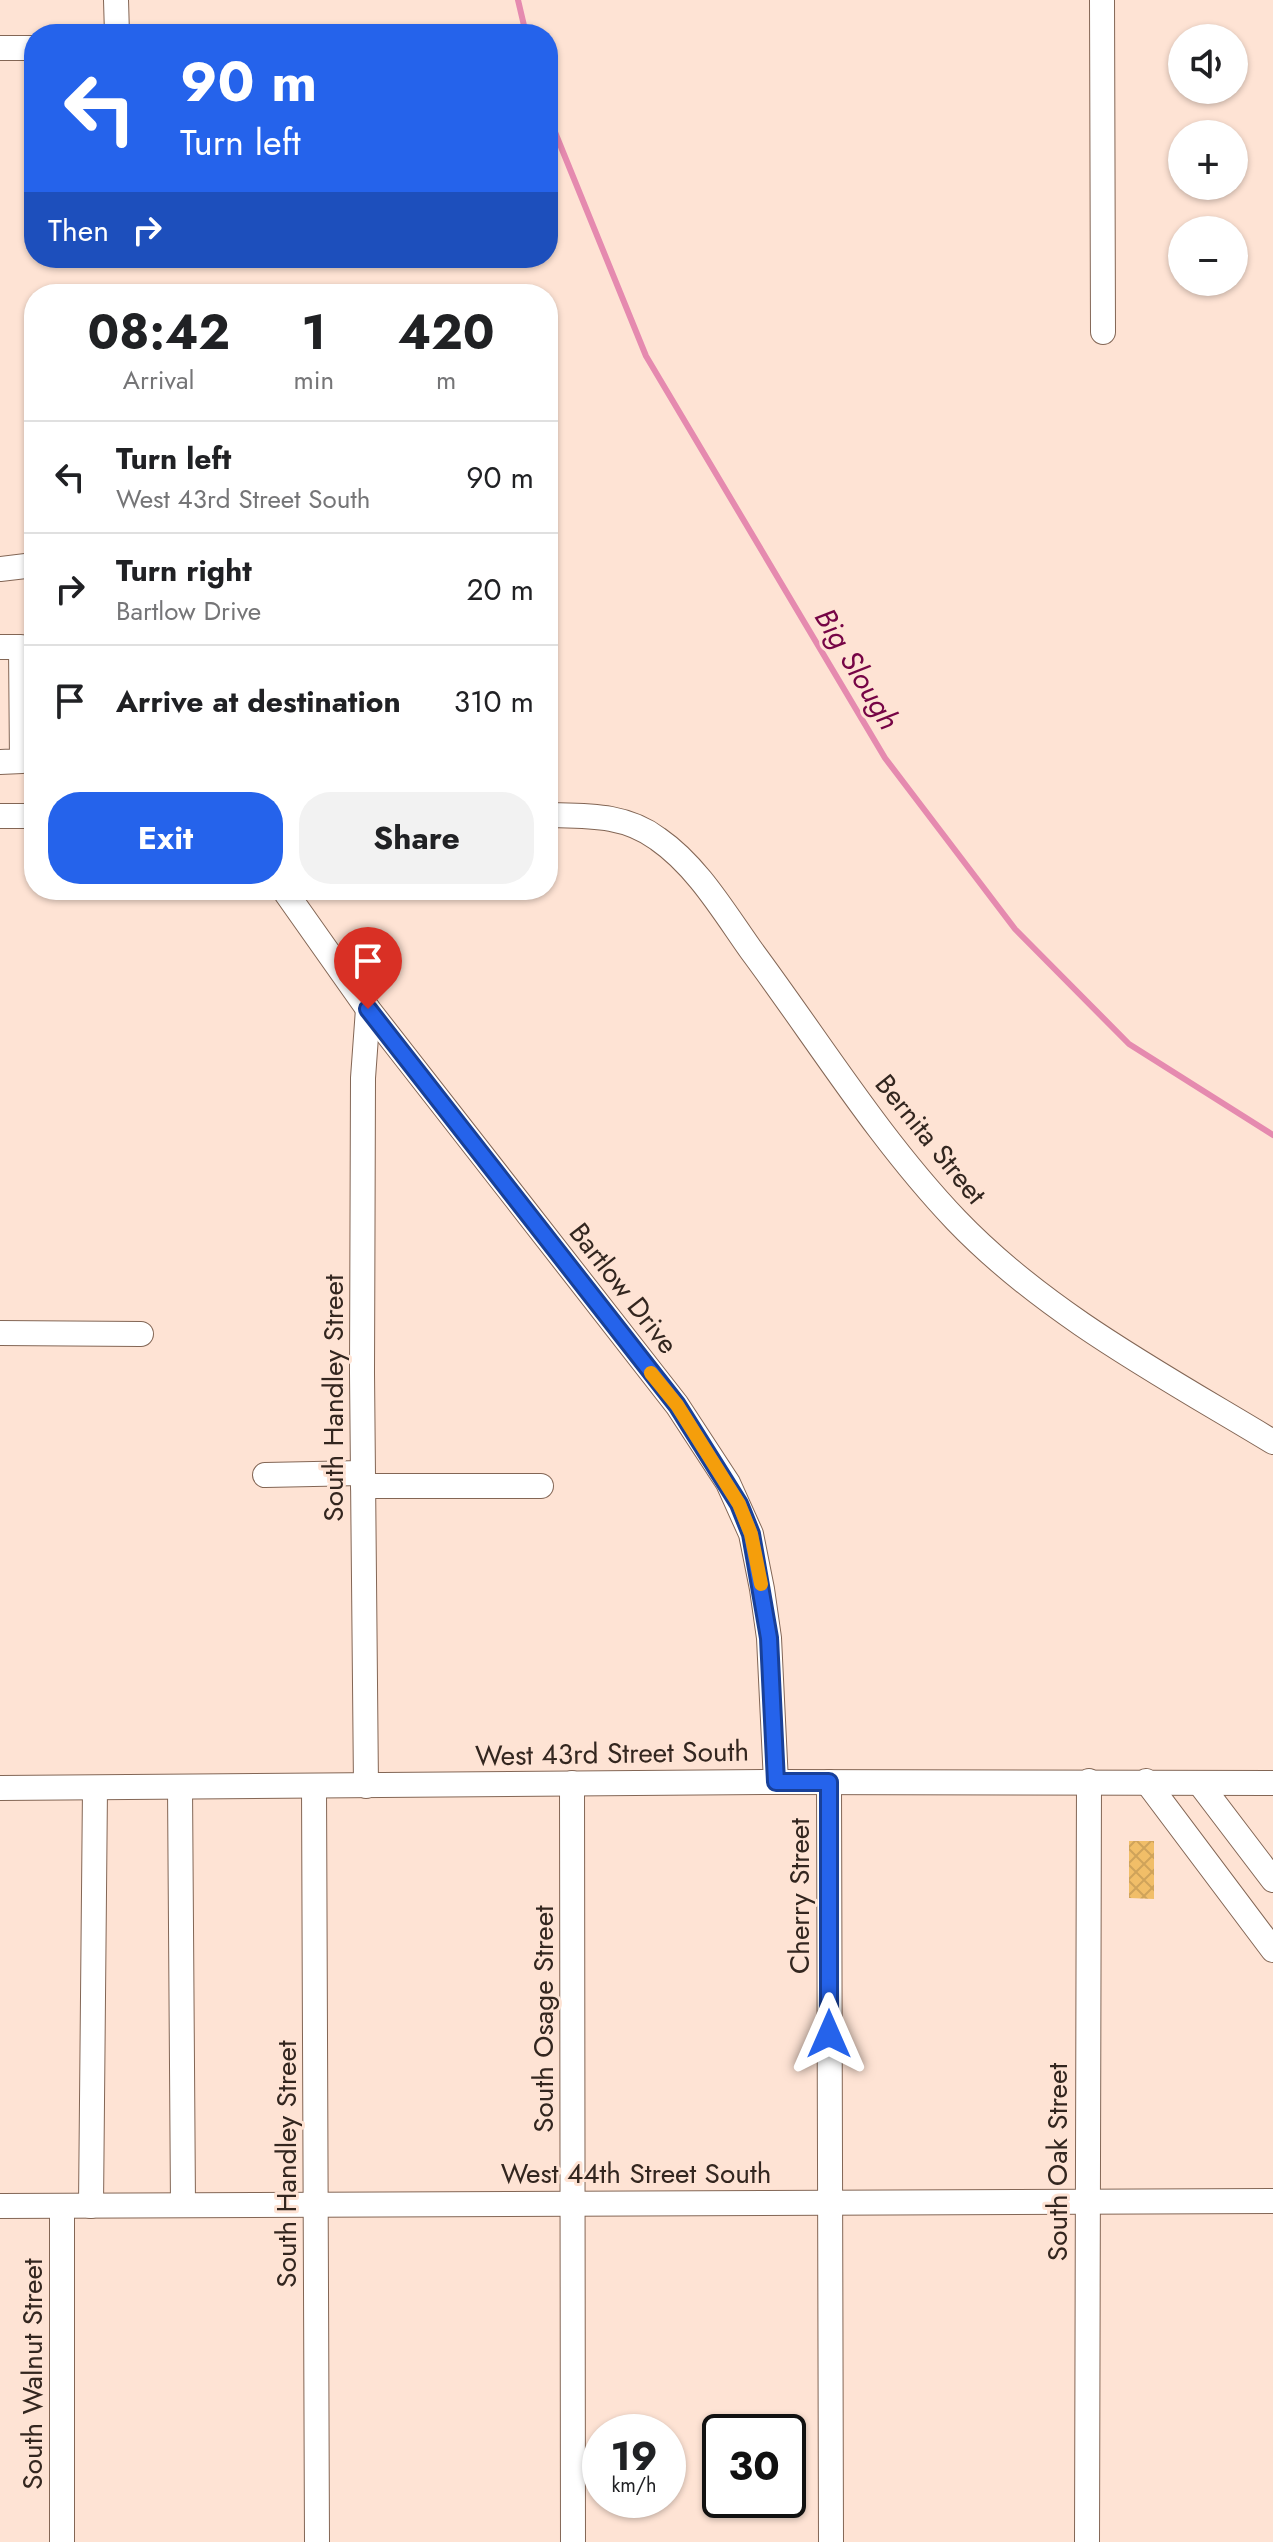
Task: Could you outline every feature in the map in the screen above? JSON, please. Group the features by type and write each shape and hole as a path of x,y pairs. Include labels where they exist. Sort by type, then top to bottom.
{"street":[{"path":"116,0 117,24"},
{"path":"1102,0 1103,332"},
{"path":"0,48 24,48"},
{"path":"0,569 24,566"},
{"path":"0,647 21,647 19,765"},
{"name":"Bernita Street","path":"558,815 604,816 641,828 682,859 890,1142 957,1221 1008,1267 1074,1319 1273,1442"},
{"path":"0,816 24,816"},
{"name":"Bartlow Drive","path":"291,900 368,1009 677,1405 739,1504 751,1534 769,1638 776,1782"},
{"name":"South Handley Street","path":"366,1786 362,1479 363,1078 368,1009"},
{"path":"0,1333 141,1334"},
{"path":"265,1475 541,1486"},
{"name":"South Oak Street","path":"1087,2542 1089,1781"},
{"path":"1146,1781 1273,1950"},
{"name":"West 43rd Street South","path":"0,1788 776,1782 1273,1783"},
{"name":"Cherry Street","path":"829,1782 831,2542"},
{"name":"South Osage Street","path":"572,1783 573,2542"},
{"path":"1200,1784 1273,1880"},
{"name":"South Handley Street","path":"314,1786 317,2542"},
{"path":"180,1787 183,2205"},
{"path":"91,2206 95,1788"},
{"name":"West 44th Street South","path":"0,2206 1273,2201"},
{"name":"South Walnut Street","path":"62,2206 62,2542"}],"building":[{"path":"1129,1841 1154,1841 1154,1899 1129,1898"}],"waterway":[{"name":"Big Slough","path":"518,0 524,24"},
{"name":"Big Slough","path":"558,140 646,356 885,758 1015,929 1129,1044 1273,1135"}],"slow traffic":[{"path":"651,1373 677,1405 739,1504 751,1534 761,1584"}],"route":[{"path":"368,1009 677,1405 739,1504 751,1534 769,1638 776,1782 829,1782 829,2034"}]}
